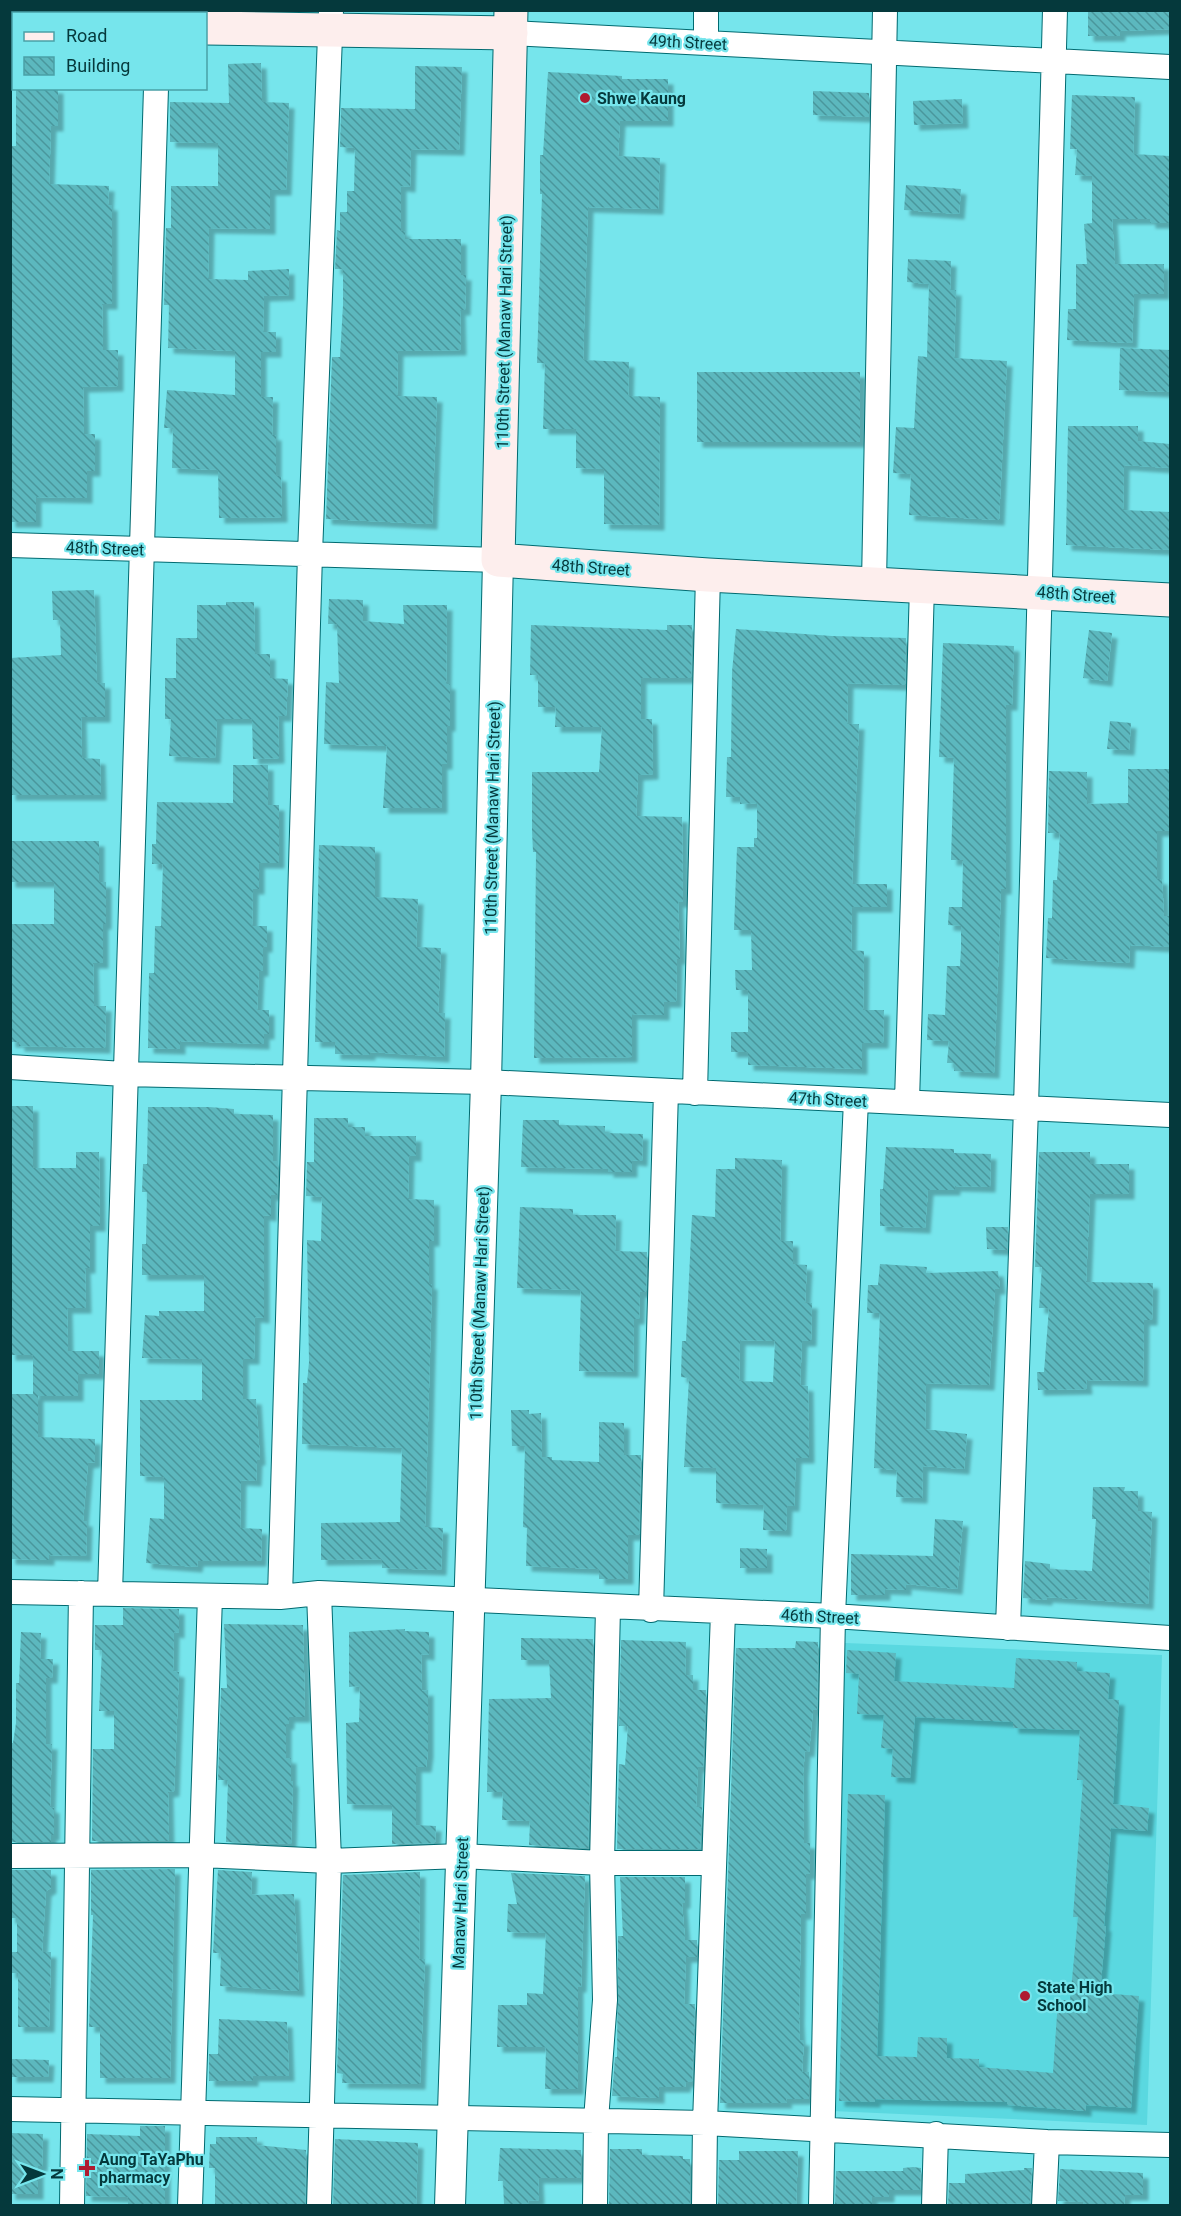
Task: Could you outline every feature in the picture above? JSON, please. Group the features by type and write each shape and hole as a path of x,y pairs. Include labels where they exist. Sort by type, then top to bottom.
{"main road":[{"name":"49th Street","path":"207,28 331,20 511,22"},
{"name":"110th Street (Manaw Hari Street)","path":"498,560 511,22"},
{"name":"48th Street","path":"498,560 708,575 1041,591 1170,600"}],"street":[{"path":"706,10 706,43"},
{"path":"874,583 885,10"},
{"path":"1008,1628 1026,1108 1055,10"},
{"path":"280,1597 310,554 331,20"},
{"name":"49th Street","path":"511,22 706,43 1170,67"},
{"path":"110,1594 124,1074 144,549 156,90"},
{"name":"48th Street","path":"10,544 498,560"},
{"name":"110th Street (Manaw Hari Street)","path":"469,1602 486,1082 498,560"},
{"path":"695,1093 708,575"},
{"path":"907,1102 922,586"},
{"name":"47th Street","path":"10,1067 124,1074 486,1082 1170,1115"},
{"path":"651,1610 666,1091"},
{"path":"821,2205 833,1617 856,1100"},
{"name":"46th Street","path":"10,1592 280,1597 319,1593 469,1602 833,1617 1170,1638"},
{"path":"72,2205 81,1593"},
{"path":"319,1593 329,1861 319,2205"},
{"path":"190,2205 191,2113 210,1596"},
{"name":"Manaw Hari Street","path":"450,2205 469,1602"},
{"path":"595,2205 596,2120 605,2000 602,1863 608,1608"},
{"path":"704,2205 723,1612"},
{"path":"10,1856 201,1855 329,1861 461,1856 602,1863 714,1863"},
{"path":"10,2109 705,2122 822,2127 1047,2142 1170,2145"},
{"path":"934,2205 936,2134"},
{"path":"1044,2205 1047,2142"}],"shaded area":[{"path":"845,1643 1162,1655 1147,2125 832,2111"}],"building":[{"path":"1088,10 1170,10 1170,29 1120,31 1120,36 1088,36"},
{"path":"261,63 262,102 289,103 286,190 270,190 270,229 209,228 208,279 248,280 248,271 289,269 289,295 264,296 263,332 276,332 276,352 261,352 261,397 273,397 272,435 276,435 276,476 281,476 282,517 219,518 218,470 172,468 173,428 164,428 167,390 235,395 235,351 168,348 169,305 164,305 166,228 171,228 171,186 218,186 218,143 170,142 170,102 229,103 228,64"},
{"path":"415,66 462,67 459,150 411,149 410,187 401,186 401,231 405,231 405,239 461,239 461,275 466,275 465,310 460,310 461,350 398,351 397,396 437,397 432,524 326,519 332,357 340,357 343,305 343,269 335,269 337,230 340,231 340,212 347,212 347,191 354,191 355,148 340,147 341,108 415,109"},
{"path":"548,72 622,76 622,79 668,79 668,121 620,121 618,156 660,158 658,209 588,207 583,360 629,362 628,396 660,397 659,525 604,524 604,469 576,468 576,429 543,429 545,363 537,363 542,194 540,194 540,155 543,155"},
{"path":"16,90 58,90 58,126 51,126 49,184 109,186 108,205 112,205 112,304 102,304 103,350 118,350 118,386 83,387 84,434 95,434 95,471 87,471 87,498 36,497 36,522 10,522 10,146 16,146"},
{"path":"813,91 869,93 869,117 813,115"},
{"path":"1072,95 1135,97 1133,154 1170,156 1170,223 1150,223 1150,219 1112,219 1115,264 1164,264 1164,294 1134,294 1132,343 1067,340 1068,309 1076,309 1076,264 1087,264 1084,224 1092,223 1092,176 1075,175 1077,149 1070,149"},
{"path":"962,99 963,123 914,125 913,101"},
{"path":"906,185 961,189 959,214 904,210"},
{"path":"908,259 951,261 950,290 956,290 954,358 1007,361 999,520 909,515 911,474 893,473 896,427 914,428 918,356 927,357 929,284 907,282"},
{"path":"1120,348 1170,350 1170,392 1119,390"},
{"path":"697,372 860,372 860,442 697,442"},
{"path":"1068,426 1138,426 1138,441 1170,444 1170,468 1124,465 1123,510 1170,512 1170,550 1066,545"},
{"path":"94,590 97,683 105,683 105,717 81,717 82,758 100,759 101,795 10,795 10,658 61,655 60,620 53,620 52,591"},
{"path":"329,599 363,600 363,621 404,624 403,605 447,605 446,684 450,684 450,726 447,726 447,764 442,764 442,808 383,808 387,746 324,744 326,682 339,683 337,624 328,624"},
{"path":"226,602 254,602 255,654 270,654 270,678 288,679 286,716 278,716 279,758 253,759 252,719 217,719 215,758 169,756 171,719 165,719 165,678 176,678 176,638 197,638 197,605 226,605"},
{"path":"531,625 667,630 667,625 692,625 691,678 641,678 641,719 652,719 653,774 638,775 636,816 682,817 683,902 678,902 680,959 677,959 676,1002 664,1002 664,1015 632,1014 632,1057 534,1058 536,852 533,852 532,772 599,772 602,727 555,727 556,707 538,707 538,675 530,675"},
{"path":"736,629 832,636 906,638 905,685 848,683 847,724 859,724 852,884 887,884 887,907 852,907 851,950 864,951 863,1010 884,1010 883,1043 862,1043 862,1069 748,1065 748,1052 731,1052 731,1032 748,1032 748,990 736,990 735,970 752,970 751,930 734,930 737,847 754,847 754,838 757,838 757,803 740,804 740,797 726,797 727,757 731,757 732,672"},
{"path":"1089,630 1112,633 1107,681 1083,678"},
{"path":"943,643 1014,646 1012,705 1006,705 1006,889 1001,889 994,1073 954,1071 954,1063 947,1063 949,1041 927,1040 928,1014 945,1015 947,966 960,966 961,948 961,926 948,925 949,907 962,907 963,860 951,860 954,758 939,757"},
{"path":"1110,721 1131,723 1129,750 1107,749"},
{"path":"233,765 268,765 268,805 279,805 279,863 259,863 259,889 253,889 252,926 267,926 267,947 263,947 263,971 259,971 257,1010 269,1010 269,1034 264,1034 264,1044 180,1041 180,1049 148,1048 149,973 154,973 155,926 161,926 163,864 152,864 152,844 156,844 157,802 233,803"},
{"path":"1128,769 1170,769 1170,831 1157,831 1157,879 1162,879 1164,916 1170,916 1170,947 1130,945 1129,963 1046,958 1048,918 1052,918 1053,880 1057,880 1060,833 1048,833 1049,771 1087,772 1087,804 1128,803"},
{"path":"10,841 99,841 99,882 106,882 106,924 103,924 103,963 93,963 94,1006 106,1006 105,1048 19,1046 19,1042 10,1042 10,924 54,924 54,882 10,882"},
{"path":"319,845 375,847 375,897 418,899 416,947 441,948 438,1013 445,1013 444,1057 370,1052 370,1055 335,1054 335,1042 315,1042"},
{"path":"10,1106 33,1106 33,1168 76,1168 76,1152 99,1152 100,1226 90,1226 90,1268 85,1268 86,1308 67,1308 68,1351 99,1351 99,1374 78,1374 78,1396 38,1396 38,1437 95,1439 95,1462 88,1463 83,1521 87,1521 86,1556 49,1555 49,1560 10,1559 10,1394 33,1394 33,1355 10,1355"},
{"path":"148,1107 209,1107 234,1109 234,1114 273,1115 273,1161 278,1161 277,1195 271,1195 271,1216 264,1215 264,1318 255,1317 254,1359 243,1359 243,1399 256,1399 260,1460 257,1460 256,1481 241,1480 240,1528 262,1529 261,1561 198,1561 197,1567 146,1563 150,1518 164,1519 164,1477 140,1476 140,1400 202,1400 202,1359 142,1358 145,1315 159,1316 159,1311 204,1311 204,1275 142,1275 142,1244 146,1244 147,1192 142,1192 143,1164 147,1164"},
{"path":"314,1118 348,1118 348,1127 365,1127 365,1136 416,1136 416,1156 409,1156 408,1199 434,1200 434,1241 429,1241 429,1284 432,1284 425,1527 443,1528 441,1570 382,1568 382,1559 321,1560 321,1523 400,1522 402,1448 302,1444 303,1383 307,1383 309,1362 307,1240 321,1241 322,1197 306,1196 307,1162 314,1162"},
{"path":"523,1120 559,1120 559,1125 605,1126 605,1133 643,1134 642,1161 632,1160 632,1172 608,1172 608,1169 521,1167"},
{"path":"886,1147 954,1149 954,1153 991,1154 990,1187 955,1186 955,1190 928,1190 925,1228 880,1226 880,1189 883,1189"},
{"path":"1039,1152 1090,1152 1090,1164 1129,1164 1129,1194 1090,1194 1086,1282 1153,1283 1152,1320 1144,1320 1143,1381 1086,1380 1087,1389 1038,1390 1037,1372 1044,1372 1049,1308 1039,1308 1042,1267 1035,1267"},
{"path":"735,1158 782,1160 780,1241 793,1241 793,1264 807,1265 805,1303 812,1303 811,1341 802,1341 800,1385 808,1386 809,1458 796,1458 794,1506 787,1506 786,1531 763,1530 764,1505 716,1503 716,1468 684,1467 689,1378 681,1377 682,1341 686,1341 692,1215 715,1217 716,1169 735,1169","holes":["740,1340 775,1341 773,1382 739,1381"]},
{"path":"520,1207 573,1209 573,1215 616,1215 615,1251 647,1252 646,1292 640,1292 639,1319 634,1319 633,1372 579,1371 581,1290 517,1288"},
{"path":"986,1227 1008,1227 1007,1250 987,1249"},
{"path":"880,1264 927,1267 926,1273 998,1271 1000,1289 995,1289 989,1385 926,1383 925,1429 967,1434 964,1469 923,1466 922,1498 896,1497 897,1470 874,1468 880,1313 867,1313 868,1285 878,1285"},
{"path":"511,1410 529,1410 529,1414 541,1413 542,1457 552,1457 552,1460 599,1462 599,1422 624,1423 624,1455 641,1455 639,1535 628,1535 628,1579 599,1579 599,1569 526,1566 527,1528 523,1527 525,1446 512,1446"},
{"path":"1093,1487 1125,1487 1124,1491 1138,1491 1138,1511 1152,1512 1148,1604 1047,1597 1047,1600 1023,1598 1025,1561 1050,1564 1050,1569 1092,1571 1096,1519 1092,1519"},
{"path":"935,1519 963,1521 957,1589 906,1584 906,1590 885,1589 885,1595 851,1595 851,1554 933,1556"},
{"path":"740,1548 767,1549 767,1568 740,1568"},
{"path":"123,1608 179,1609 179,1633 174,1632 173,1671 179,1672 174,1791 168,1792 169,1841 92,1841 93,1749 114,1749 114,1711 99,1711 102,1650 95,1650 95,1625 123,1625"},
{"path":"224,1624 303,1625 305,1717 289,1717 289,1724 286,1724 286,1758 291,1758 291,1781 293,1781 291,1844 226,1842 228,1780 218,1780 221,1688 227,1688"},
{"path":"405,1629 405,1631 429,1632 429,1655 421,1654 422,1691 428,1690 428,1752 426,1767 416,1767 416,1825 436,1826 435,1843 392,1844 392,1805 347,1804 346,1723 359,1722 360,1686 349,1687 349,1632"},
{"path":"21,1632 41,1633 40,1659 53,1659 52,1678 46,1678 46,1744 52,1744 50,1807 54,1808 54,1835 51,1835 51,1842 10,1842 11,1743 13,1743 16,1723 16,1683 19,1683"},
{"path":"521,1638 593,1639 588,1848 529,1845 530,1821 502,1820 503,1792 487,1792 489,1699 551,1698 549,1660 521,1660"},
{"path":"621,1640 686,1642 685,1675 693,1675 693,1690 706,1690 703,1767 698,1767 696,1807 702,1807 700,1849 617,1849 619,1764 625,1765 628,1726 619,1726"},
{"path":"796,1641 818,1642 817,1710 813,1710 809,1752 805,1751 803,1773 804,1843 810,1843 810,1874 806,1874 806,1914 801,1914 799,2019 800,2040 804,2040 802,2072 809,2072 809,2099 786,2099 787,2103 720,2103 736,1648 795,1648"},
{"path":"847,1650 896,1653 894,1681 1014,1688 1016,1658 1077,1662 1077,1671 1110,1673 1108,1699 1119,1700 1113,1804 1149,1808 1147,1831 1111,1828 1104,1926 1106,1926 1100,1993 1139,1996 1131,2108 1086,2105 1086,2111 1007,2105 1007,2102 875,2099 875,2102 839,2101 848,1794 885,1795 877,2056 917,2057 918,2037 947,2038 947,2058 979,2059 979,2067 1053,2073 1058,2000 1070,2000 1078,1917 1073,1917 1083,1780 1077,1780 1080,1730 1013,1728 1013,1722 915,1717 910,1778 891,1777 893,1749 881,1748 884,1715 857,1714 859,1674 846,1673"},
{"path":"175,1869 170,2078 100,2078 100,2027 89,2027 93,1915 91,1915 91,1870"},
{"path":"10,1870 51,1870 51,1888 46,1891 42,1952 51,1952 49,2027 18,2027 18,1973 10,1973 10,1952 17,1952 17,1918 10,1918"},
{"path":"218,1870 252,1872 251,1895 294,1894 299,1991 220,1986 221,1953 213,1953"},
{"path":"420,1872 419,1959 425,1959 420,2084 342,2083 343,2074 337,2073 343,1875"},
{"path":"511,1873 585,1876 581,1987 578,1987 578,2089 545,2089 546,2047 497,2047 498,2005 527,2005 527,1993 543,1994 546,1933 507,1932 508,1904 517,1904"},
{"path":"620,1877 685,1877 685,1903 682,1903 685,1940 697,1940 697,1957 686,1957 684,2004 695,2004 692,2082 686,2082 685,2087 659,2087 659,2098 612,2096 615,2057 617,2057 618,1936 623,1936"},
{"path":"219,2019 287,2022 289,2076 253,2076 253,2081 209,2081 209,2054 218,2054"},
{"path":"11,2059 49,2060 48,2077 11,2077"},
{"path":"140,2126 165,2126 165,2205 128,2205 128,2197 86,2196 87,2134 140,2136"},
{"path":"10,2133 43,2134 42,2166 38,2166 38,2194 10,2194"},
{"path":"216,2137 257,2137 257,2145 306,2150 305,2205 215,2205 215,2168 209,2168 210,2144 216,2144"},
{"path":"335,2139 418,2143 416,2205 333,2205"},
{"path":"500,2148 581,2150 581,2178 538,2178 539,2200 528,2201 529,2205 504,2205 503,2181 498,2181"},
{"path":"610,2149 642,2149 642,2155 683,2156 683,2159 690,2159 690,2205 609,2205"},
{"path":"739,2151 798,2151 796,2205 718,2205 719,2160 739,2160"},
{"path":"903,2168 921,2168 920,2190 889,2190 889,2197 872,2197 872,2205 835,2205 836,2171 903,2171"},
{"path":"1024,2168 1032,2168 1030,2203 948,2205 949,2183 965,2183 965,2174 1024,2170"},
{"path":"1060,2169 1143,2173 1143,2195 1125,2195 1124,2205 1083,2205 1083,2202 1058,2201"}],"place":[{"name":"Shwe Kaung","path":"585,98"},
{"name":"State High School","path":"1025,1996"},
{"name":"Aung TaYaPhu pharmacy","path":"87,2168"}]}
